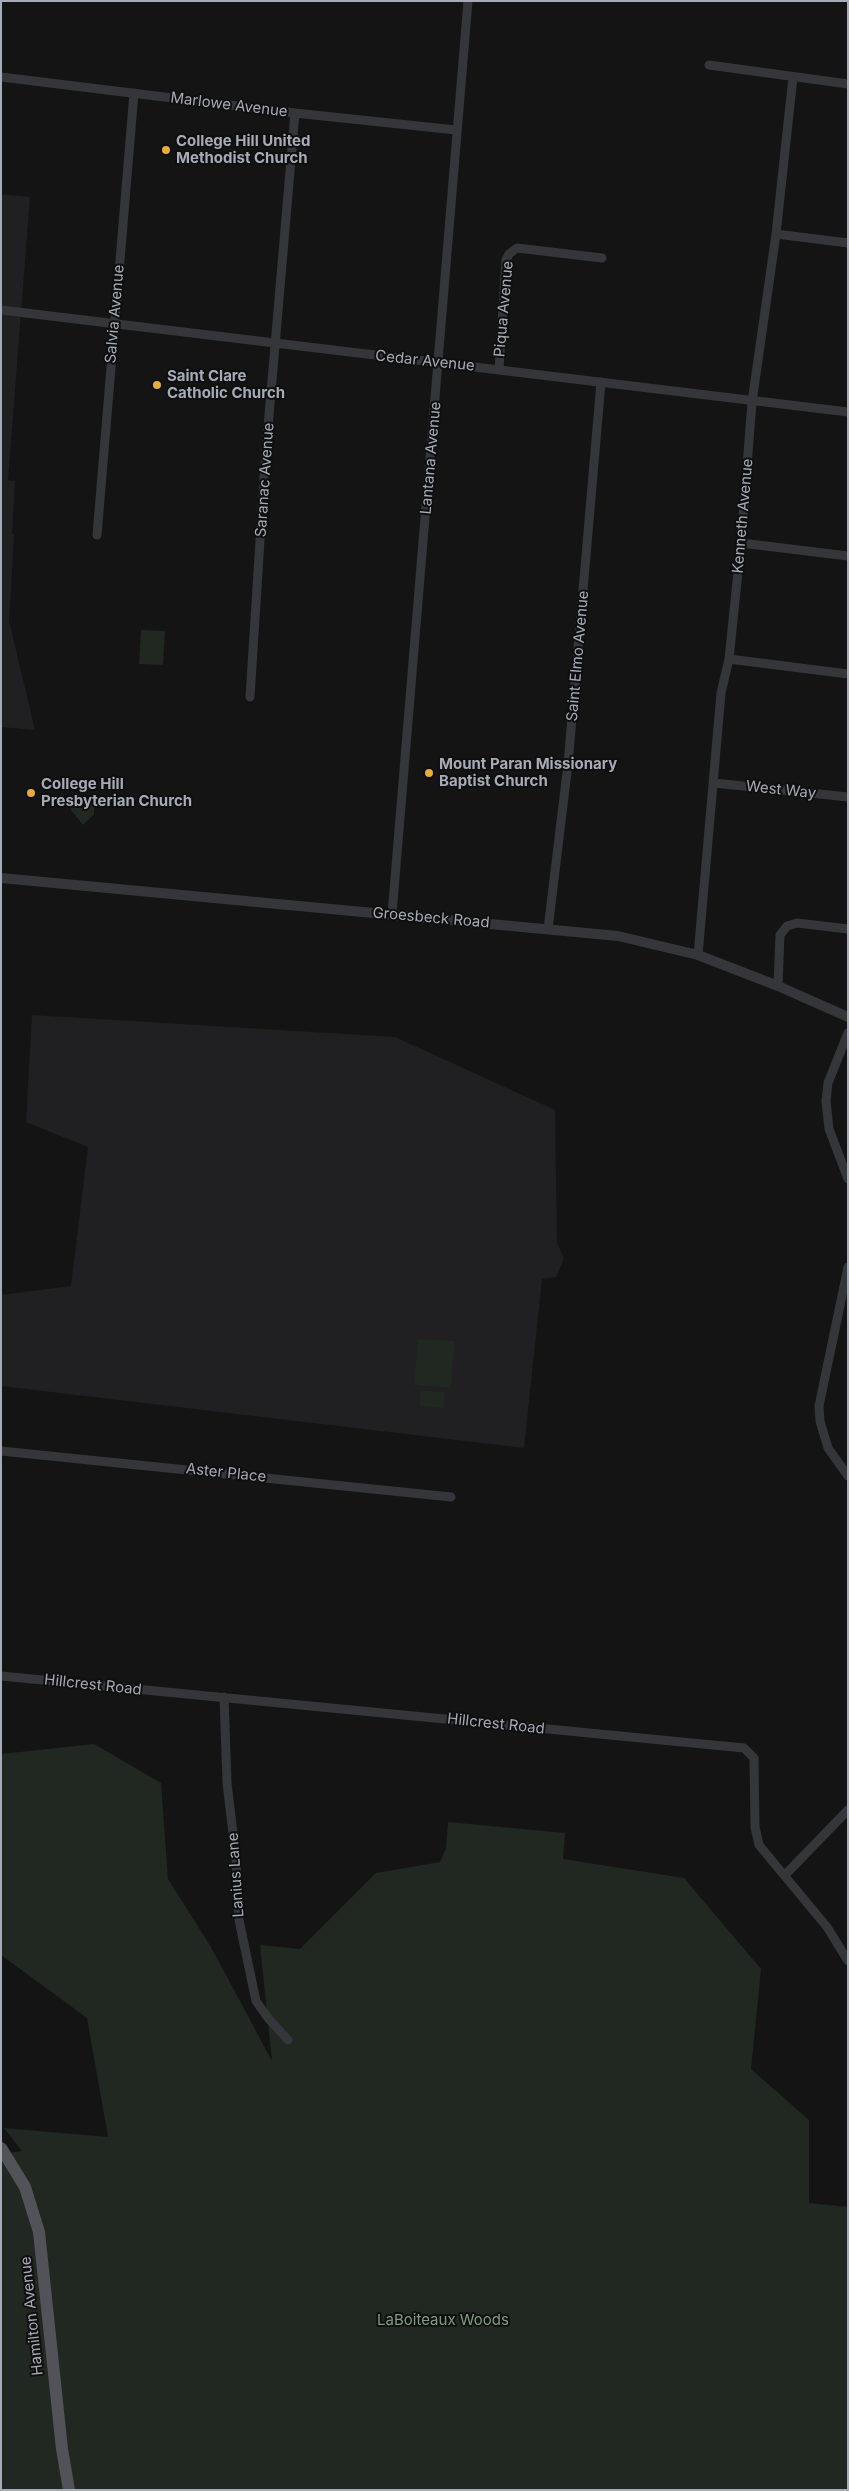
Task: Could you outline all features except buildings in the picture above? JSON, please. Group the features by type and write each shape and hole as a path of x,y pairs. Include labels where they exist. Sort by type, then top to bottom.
{"main road":[{"name":"Hamilton Avenue","path":"1,2148 26,2187 39,2232 62,2449 69,2490"}],"street":[{"name":"Lantana Avenue","path":"392,914 468,1"},
{"path":"710,65 848,84"},
{"name":"Marlowe Avenue","path":"1,77 295,113 456,130"},
{"name":"Kenneth Avenue","path":"698,955 721,693 729,659 742,543 752,402 776,234 793,77"},
{"name":"Salvia Avenue","path":"97,535 134,93"},
{"name":"Saranac Avenue","path":"250,697 275,344 295,113"},
{"path":"776,234 848,243"},
{"name":"Piqua Avenue","path":"499,369 506,260 509,254 517,248 602,258"},
{"name":"Cedar Avenue","path":"1,310 275,344 499,369 752,402 848,412"},
{"name":"Saint Elmo Avenue","path":"548,929 567,773 601,382"},
{"path":"742,543 848,556"},
{"path":"729,659 848,674"},
{"name":"West Way","path":"714,783 848,797"},
{"name":"Groesbeck Road","path":"1,878 618,936 698,955 778,986 848,1017"},
{"path":"778,986 780,935 787,926 797,923 848,929"},
{"path":"848,1033 828,1083 826,1101 830,1129 848,1179"},
{"path":"848,1267 819,1406 820,1421 828,1448 848,1476"},
{"name":"Aster Place","path":"1,1451 451,1496"},
{"name":"Hillcrest Road","path":"1,1676 744,1748 754,1758 755,1827 759,1845 827,1927 848,1961"},
{"name":"Lanius Lane","path":"224,1697 227,1783 236,1859 239,1920 256,2001 268,2018 288,2040"},
{"path":"785,1876 848,1810"}],"shaded area":[{"path":"1,194 30,197 8,480 15,481 9,621 35,730 1,727"},
{"path":"32,1015 395,1037 555,1110 557,1243 564,1258 556,1277 542,1279 524,1448 1,1386 1,1295 71,1286 88,1147 26,1122"}],"green space":[{"path":"141,630 165,631 163,665 139,664"},
{"path":"83,796 94,802 94,814 83,825 71,810 73,801"},
{"path":"418,1339 455,1341 451,1388 414,1385"},
{"path":"421,1391 445,1392 444,1408 420,1406"},
{"name":"LaBoiteaux Woods","path":"94,1744 161,1783 168,1879 211,1947 272,2061 260,1945 300,1949 376,1873 440,1862 446,1848 448,1822 565,1833 563,1859 684,1878 761,1969 751,2069 809,2120 809,2203 848,2207 848,2490 1,2490 1,2154 22,2151 4,2128 108,2137 87,2018 1,1955 1,1754"}],"place":[{"name":"College Hill United Methodist Church","path":"166,150"},
{"name":"Saint Clare Catholic Church","path":"157,385"},
{"name":"Mount Paran Missionary Baptist Church","path":"429,773"},
{"name":"College Hill Presbyterian Church","path":"31,793"}]}
